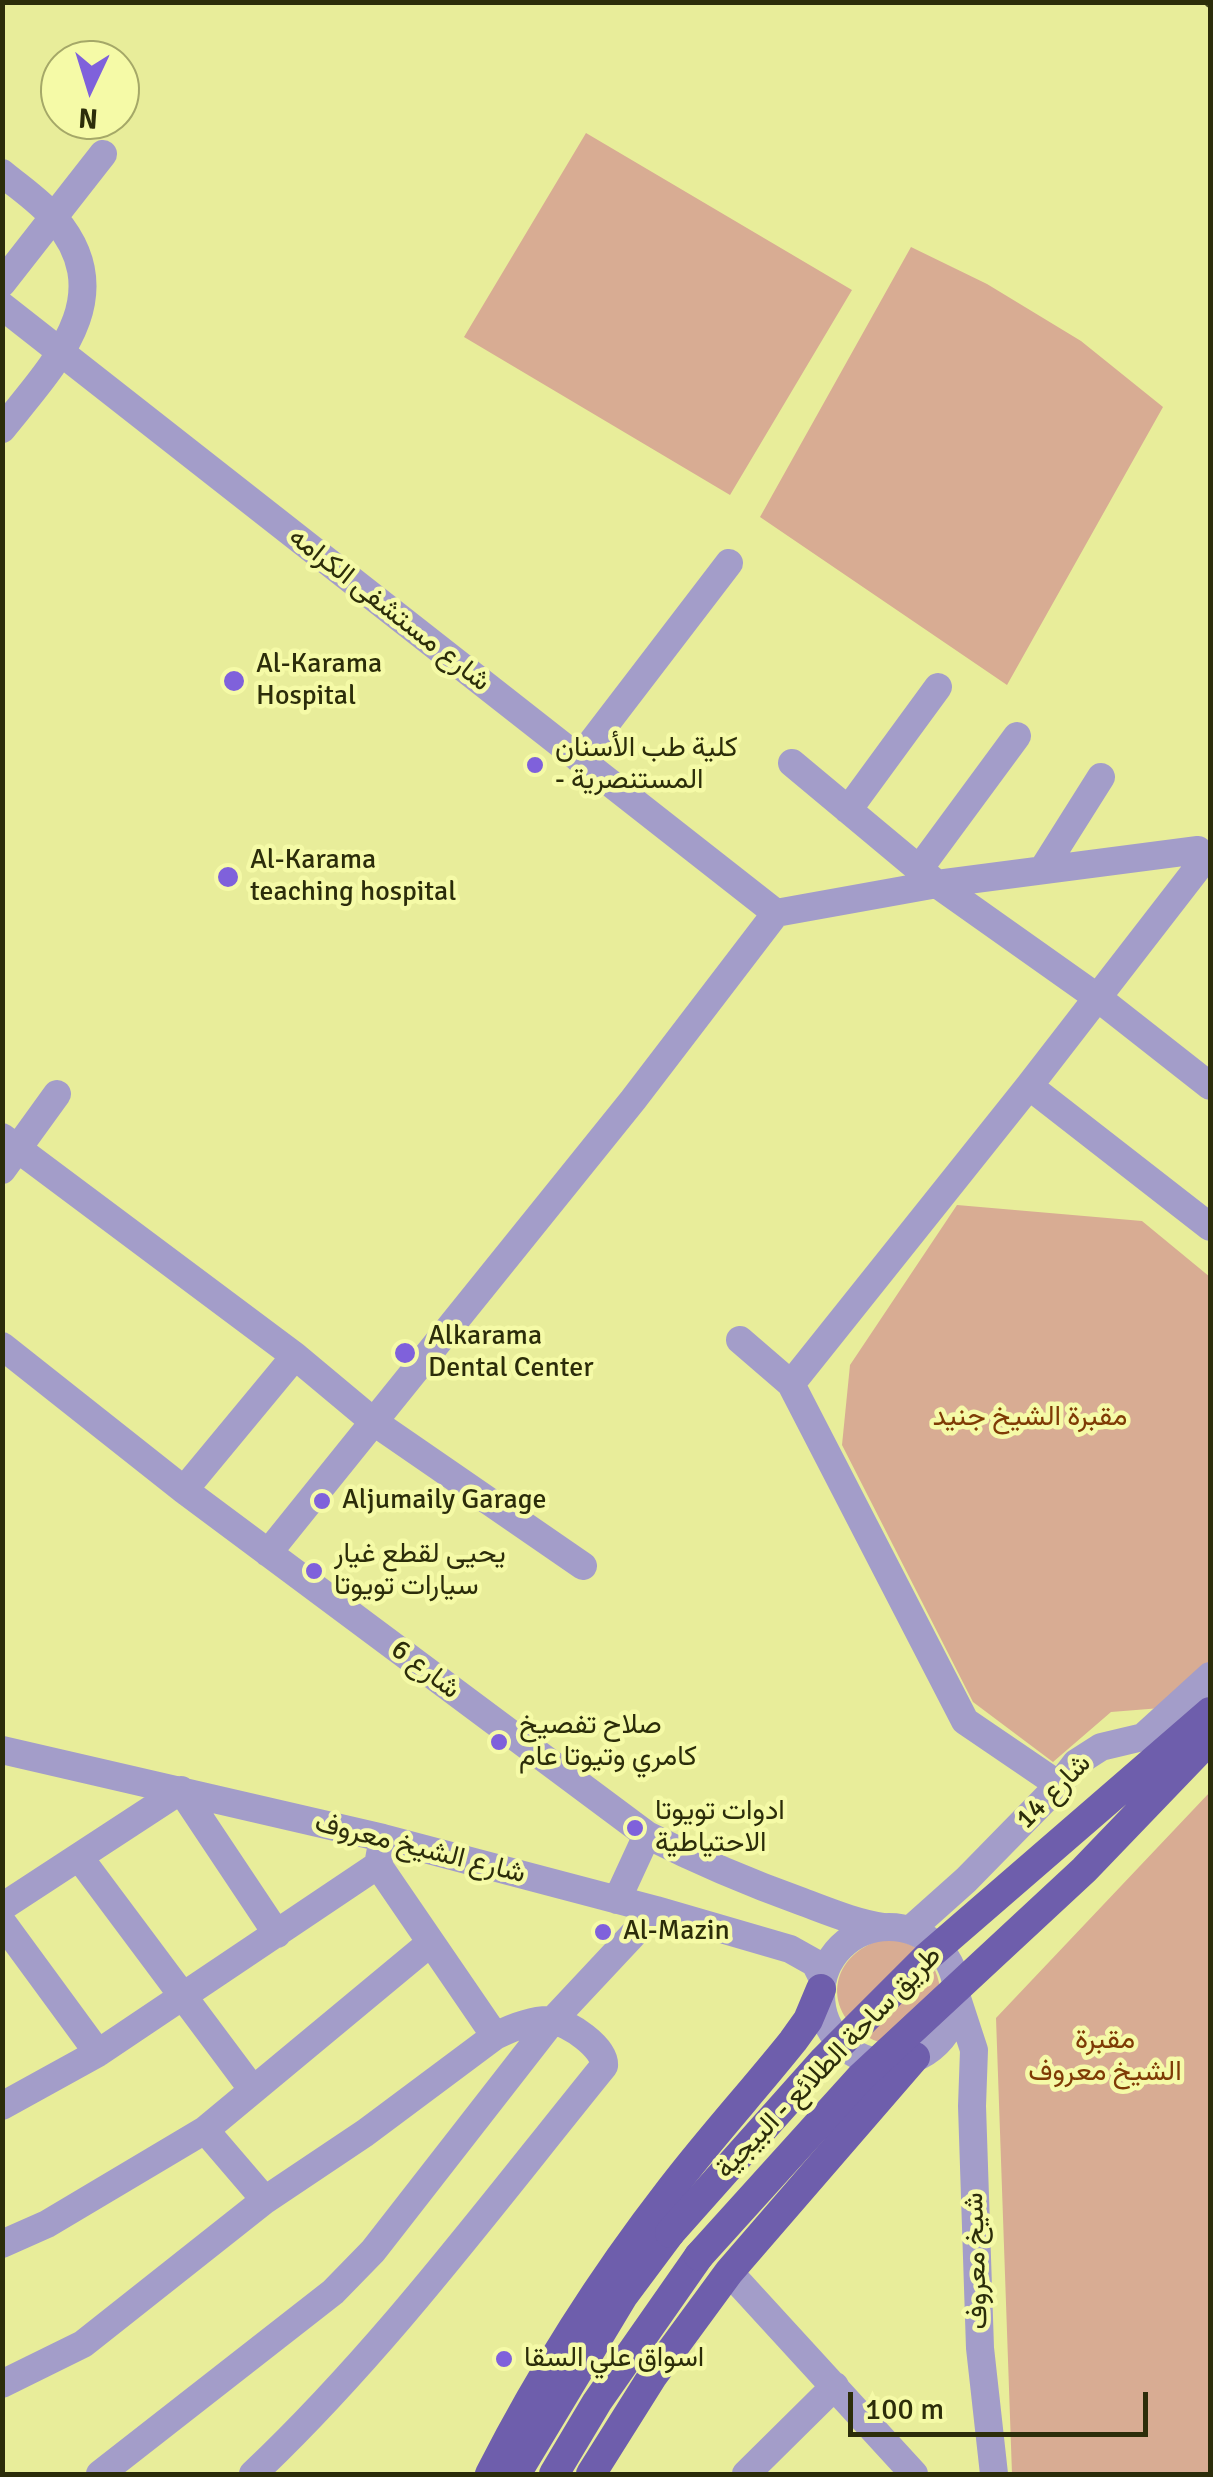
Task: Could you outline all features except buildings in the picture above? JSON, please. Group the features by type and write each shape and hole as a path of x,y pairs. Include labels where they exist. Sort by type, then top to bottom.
{"main road":[{"name":"طريق ساحة الطلائع - البيجية","path":"516,2474 623,2296 670,2233 824,2060 926,1957 1210,1712"},
{"name":"طريق ساحة الطلائع - البيجية","path":"554,2474 597,2402 699,2256 860,2078 1084,1870 1210,1739"},
{"path":"490,2474 528,2400 582,2315 670,2190 808,2020 822,1984"},
{"path":"591,2474 652,2377 728,2272 920,2055"}],"street":[{"path":"2,282 103,154"},
{"path":"2,173 54,217 82,263 85,290 76,324 62,354 2,429"},
{"name":"شارع مستشفى الكرامه","path":"2,306 776,913"},
{"path":"579,759 729,563"},
{"path":"848,810 938,687"},
{"path":"928,876 1017,736"},
{"path":"792,764 928,876 1098,998 1210,1086"},
{"path":"1043,869 1100,777"},
{"path":"268,1554 633,1100 776,913 928,876 1043,869 1198,850 1202,854 1200,865 1030,1086 791,1384"},
{"path":"1030,1086 1210,1227"},
{"path":"57,1094 8,1152 294,1356 374,1422 583,1566"},
{"path":"740,1340 791,1384 966,1721 1060,1785"},
{"name":"شارع 6","path":"2,1346 268,1554 647,1836 760,1886 850,1919 897,1928"},
{"path":"184,1490 294,1356"},
{"name":"شارع 14","path":"897,1928 966,1880 1060,1785 1076,1763 1101,1746 1143,1737 1210,1676"},
{"name":"شارع الشيخ معروف","path":"2,1750 181,1790 380,1852 656,1910 790,1950 814,1963 822,1984"},
{"path":"2,1907 181,1790 277,1934"},
{"path":"617,1900 647,1836"},
{"path":"2,2106 98,2053 182,1998 277,1934 380,1852 429,1944 495,2036"},
{"path":"79,1857 253,2090"},
{"path":"100,2474 333,2292 373,2251 553,2020 656,1910"},
{"path":"2,1922 98,2053"},
{"path":"920,2055 944,2036 952,2020 956,1980 947,1958 931,1941 897,1928 851,1938 838,1950 822,1984 822,2010 830,2029 859,2056 878,2062 897,2062 935,2052 947,2058 966,2087 972,2106"},
{"path":"2,2244 47,2224 204,2130 429,1944"},
{"name":"شیخ معروف","path":"956,1995 974,2050 972,2106 980,2348 994,2474"},
{"path":"2,2384 83,2344 265,2200 365,2133 495,2036 518,2026 553,2020 598,2046 605,2056 604,2066 387,2334 253,2474"},
{"path":"204,2130 265,2200"},
{"path":"728,2272 914,2474"},
{"path":"746,2474 835,2386"}],"green space":[{"path":"586,133 852,290 730,495 464,337"},
{"path":"911,247 987,284 1081,341 1163,407 1007,685 760,517"},
{"name":"مقبرة الشيخ جنيد","path":"957,1205 1142,1221 1210,1277 1210,1681 1186,1706 1111,1712 1053,1762 973,1702 842,1445 850,1365"},
{"name":"مقبرة الشيخ معروف","path":"1210,1792 1210,2474 1012,2474 996,2018"},
{"path":"884,1939 907,1944 924,1954 935,1971 941,1994 879,2042 847,2019 837,1989 850,1959 864,1947"}],"place":[{"name":"Al-Karama Hospital","path":"234,681"},
{"name":"كلية طب الأسنان - المستنصرية","path":"535,765"},
{"name":"Al-Karama teaching hospital","path":"228,877"},
{"name":"Alkarama Dental Center","path":"405,1353"},
{"name":"Aljumaily Garage","path":"322,1501"},
{"name":"يحيى لقطع غيار سيارات تويوتا","path":"314,1571"},
{"name":"صلاح تفصيخ كامري وتيوتا عام","path":"499,1742"},
{"name":"ادوات تويوتا الاحتياطية","path":"635,1828"},
{"name":"Al-Mazin","path":"603,1932"},
{"name":"اسواق علي السقا","path":"504,2359"}]}
